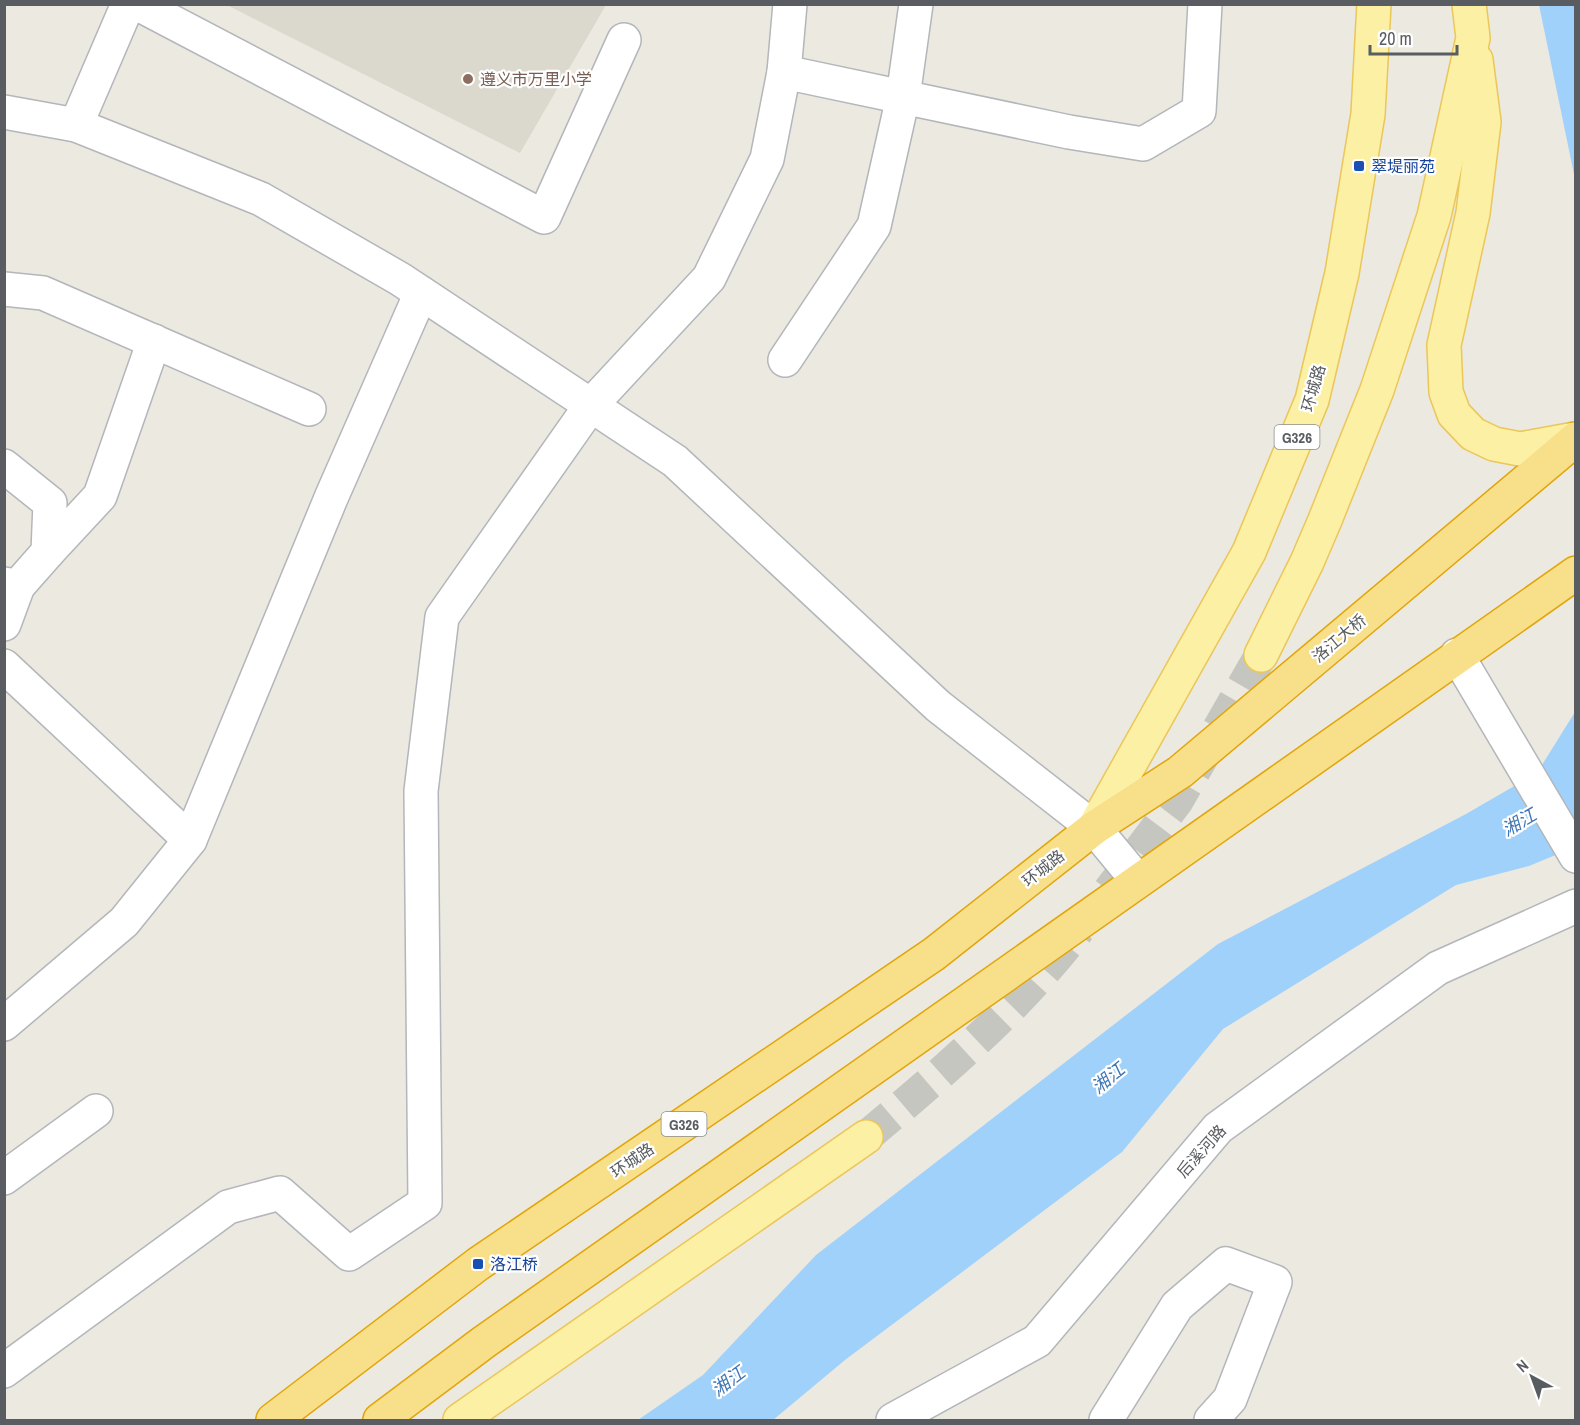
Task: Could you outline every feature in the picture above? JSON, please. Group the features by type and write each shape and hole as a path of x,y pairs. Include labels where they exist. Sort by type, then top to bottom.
{"highway":[{"name":"洛江大桥","path":"1094,828 1180,772 1575,439"},
{"path":"380,1420 484,1342 1575,573"},
{"name":"环城路","path":"273,1420 478,1264 934,954 1094,828"}],"main road":[{"name":"环城路","path":"1094,828 1249,552 1311,400 1342,273 1368,114 1374,4"},
{"path":"1469,4 1484,122 1473,213 1444,345 1446,392 1454,414 1473,434 1494,444 1520,449 1575,439"},
{"path":"1261,655 1307,562 1377,390 1434,216 1473,38"},
{"path":"460,1420 866,1137"}],"street":[{"path":"76,126 128,4"},
{"path":"138,4 544,217 624,40"},
{"path":"4,1371 228,1207 280,1193 349,1254 425,1203 421,791 442,617 591,405 709,278 767,159 784,72 790,4"},
{"path":"785,360 874,226 903,97 916,4"},
{"path":"784,72 1069,132 1143,144 1199,111 1205,4"},
{"path":"4,112 76,126 261,199 421,293 675,461 938,706 1094,828 1138,881"},
{"path":"4,289 44,293 309,409"},
{"path":"4,1024 124,922 190,840 331,498 421,293"},
{"path":"4,624 11,585 48,552 100,496 154,341"},
{"path":"4,466 50,503 48,552"},
{"path":"1457,655 1575,856"},
{"path":"4,666 190,840"},
{"name":"后溪河路","path":"893,1420 1037,1341 1218,1128 1438,968 1575,906"},
{"path":"4,1178 96,1111"},
{"path":"1106,1420 1177,1306 1226,1264 1275,1282 1230,1399 1211,1420"}],"shaded area":[{"name":"遵义市万里小学","path":"227,5 606,5 520,153"}],"water":[{"path":"1539,5 1575,5 1575,179"},
{"name":"湘江","path":"1575,712 1575,847 1529,866 1456,885 1223,1029 1122,1152 845,1360 773,1420 638,1420 703,1375 816,1255 1218,944 1466,814 1537,773"}],"tunnel":[{"path":"1109,891 1177,801 1261,655"},
{"path":"866,1137 951,1064 1005,1013 1056,958 1079,929"}],"place":[{"name":"遵义市万里小学","path":"468,79"},
{"name":"翠堤丽苑","path":"1359,166"},
{"name":"洛江桥","path":"478,1264"}]}
